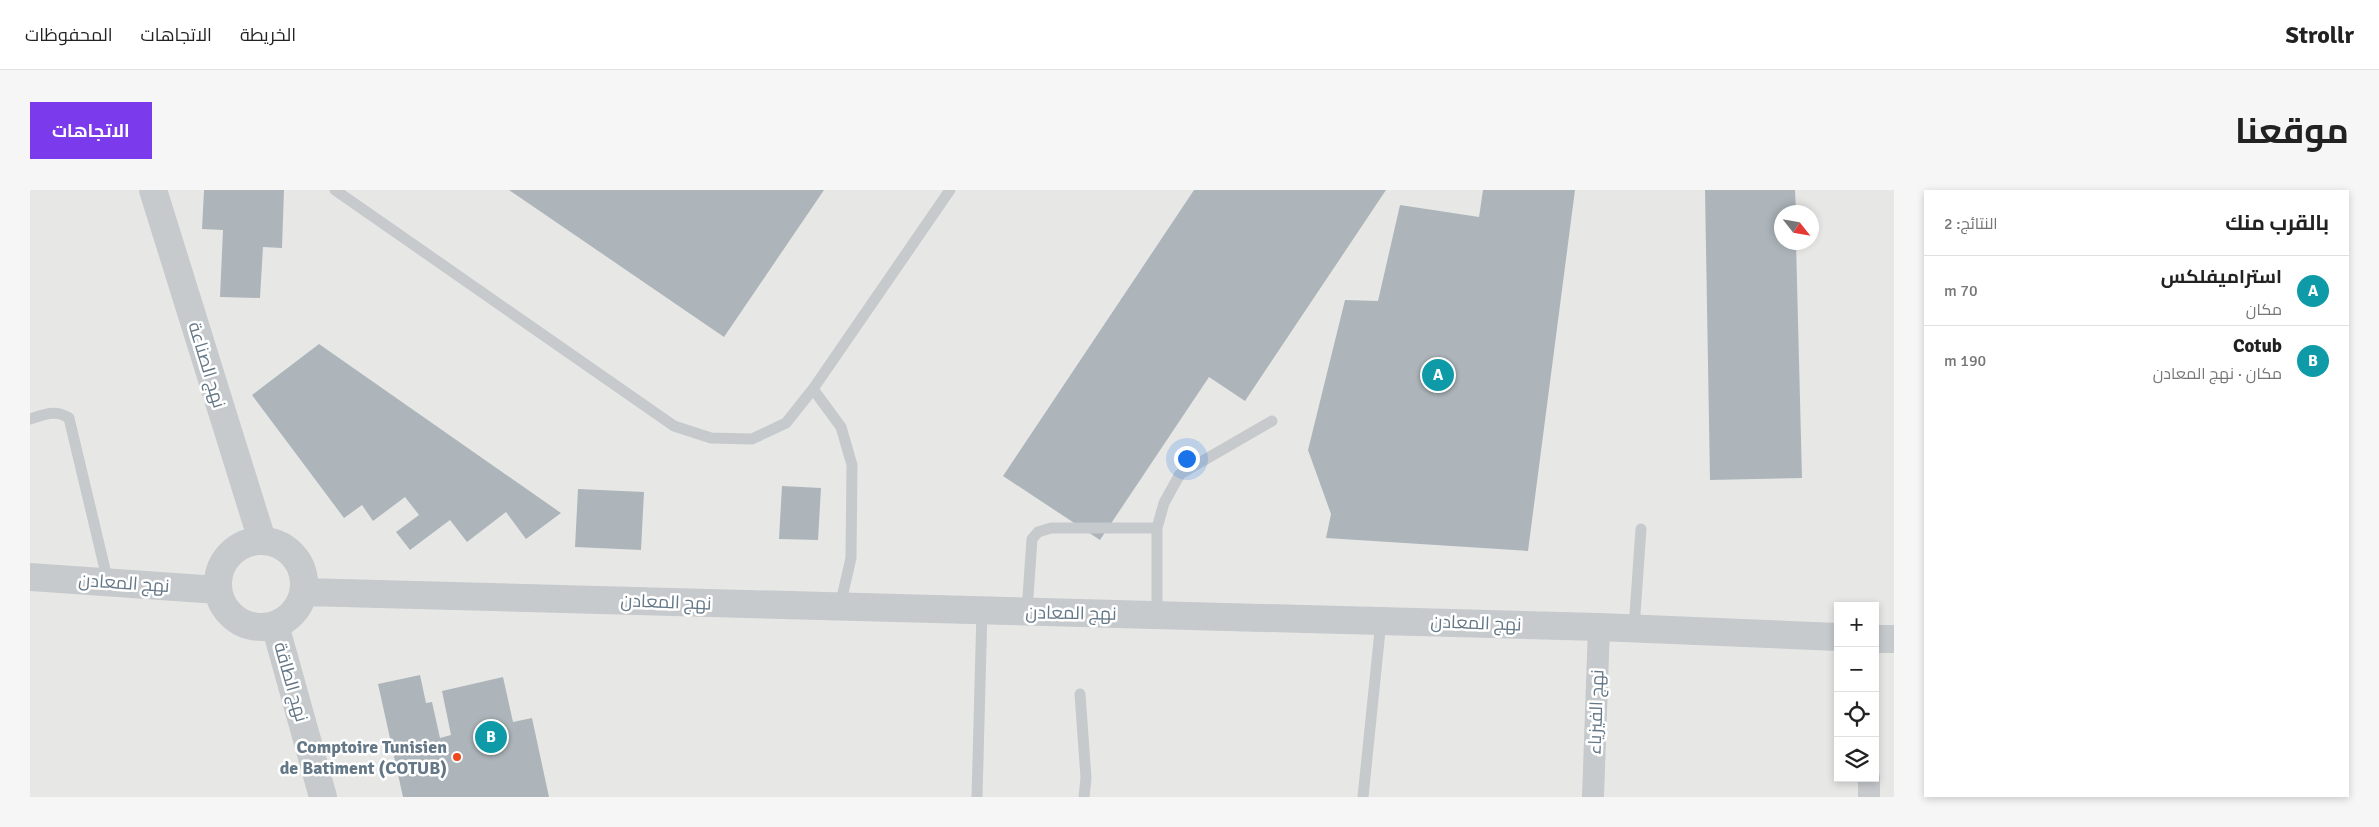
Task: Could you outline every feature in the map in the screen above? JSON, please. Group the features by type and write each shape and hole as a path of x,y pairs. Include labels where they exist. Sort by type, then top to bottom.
{"street":[{"name":"نهج الصناعة","path":"153,190 262,540"},
{"path":"262,540 284,547 291,552 300,564 305,578 304,592 299,606 289,618 275,625 254,627 239,622 227,611 218,590 219,576 224,562 234,551 246,543 262,540"},
{"name":"نهج المعادن","path":"30,577 218,590"},
{"name":"نهج المعادن","path":"304,592 1634,628 1834,637"},
{"name":"نهج الطاقة","path":"275,625 323,797"},
{"name":"نهج الفيزياء","path":"1593,797 1599,627"},
{"path":"1879,639 1894,639"},
{"path":"1869,782 1869,797"}],"lane":[{"path":"334,190 674,426 711,438 752,439 786,423 813,389 950,190"},
{"path":"813,389 841,427 852,465 851,558 840,606"},
{"path":"30,419 51,412 61,413 69,418 108,582"},
{"path":"1157,615 1157,528 1164,503 1180,474 1272,421"},
{"path":"1027,612 1032,539 1038,532 1051,528 1157,528"},
{"path":"1634,628 1641,529"},
{"path":"977,797 982,610"},
{"path":"1363,797 1381,621"},
{"path":"1080,694 1086,778 1084,797"}],"shaded area":[{"path":"30,190 1894,190 1894,797 30,797"}],"building":[{"path":"204,190 284,190 282,248 263,247 260,298 220,297 223,230 202,229"},
{"path":"509,190 824,190 724,337"},
{"path":"1194,190 1386,190 1245,401 1209,377 1100,540 1003,476"},
{"path":"1483,190 1575,190 1528,551 1326,538 1331,514 1308,450 1345,300 1378,301 1400,205 1479,217"},
{"path":"1705,190 1795,190 1796,205 1774,205 1774,250 1796,250 1802,478 1710,480"},
{"path":"319,344 561,513 526,539 506,512 467,542 450,520 410,550 396,532 419,515 405,497 373,521 362,505 344,518 252,395"},
{"path":"782,486 821,488 818,540 779,539"},
{"path":"578,489 644,492 641,550 575,547"},
{"name":"Comptoire Tunisien de Batiment (COTUB)","path":"420,675 426,703 432,702 440,738 451,735 442,691 503,677 513,722 532,718 549,797 403,797 378,684"}],"place":[{"name":"استراميفلكس","path":"1438,375"},
{"name":"Cotub","path":"491,737"},
{"name":"Comptoire Tunisien de Batiment (COTUB)","path":"457,757"}]}
